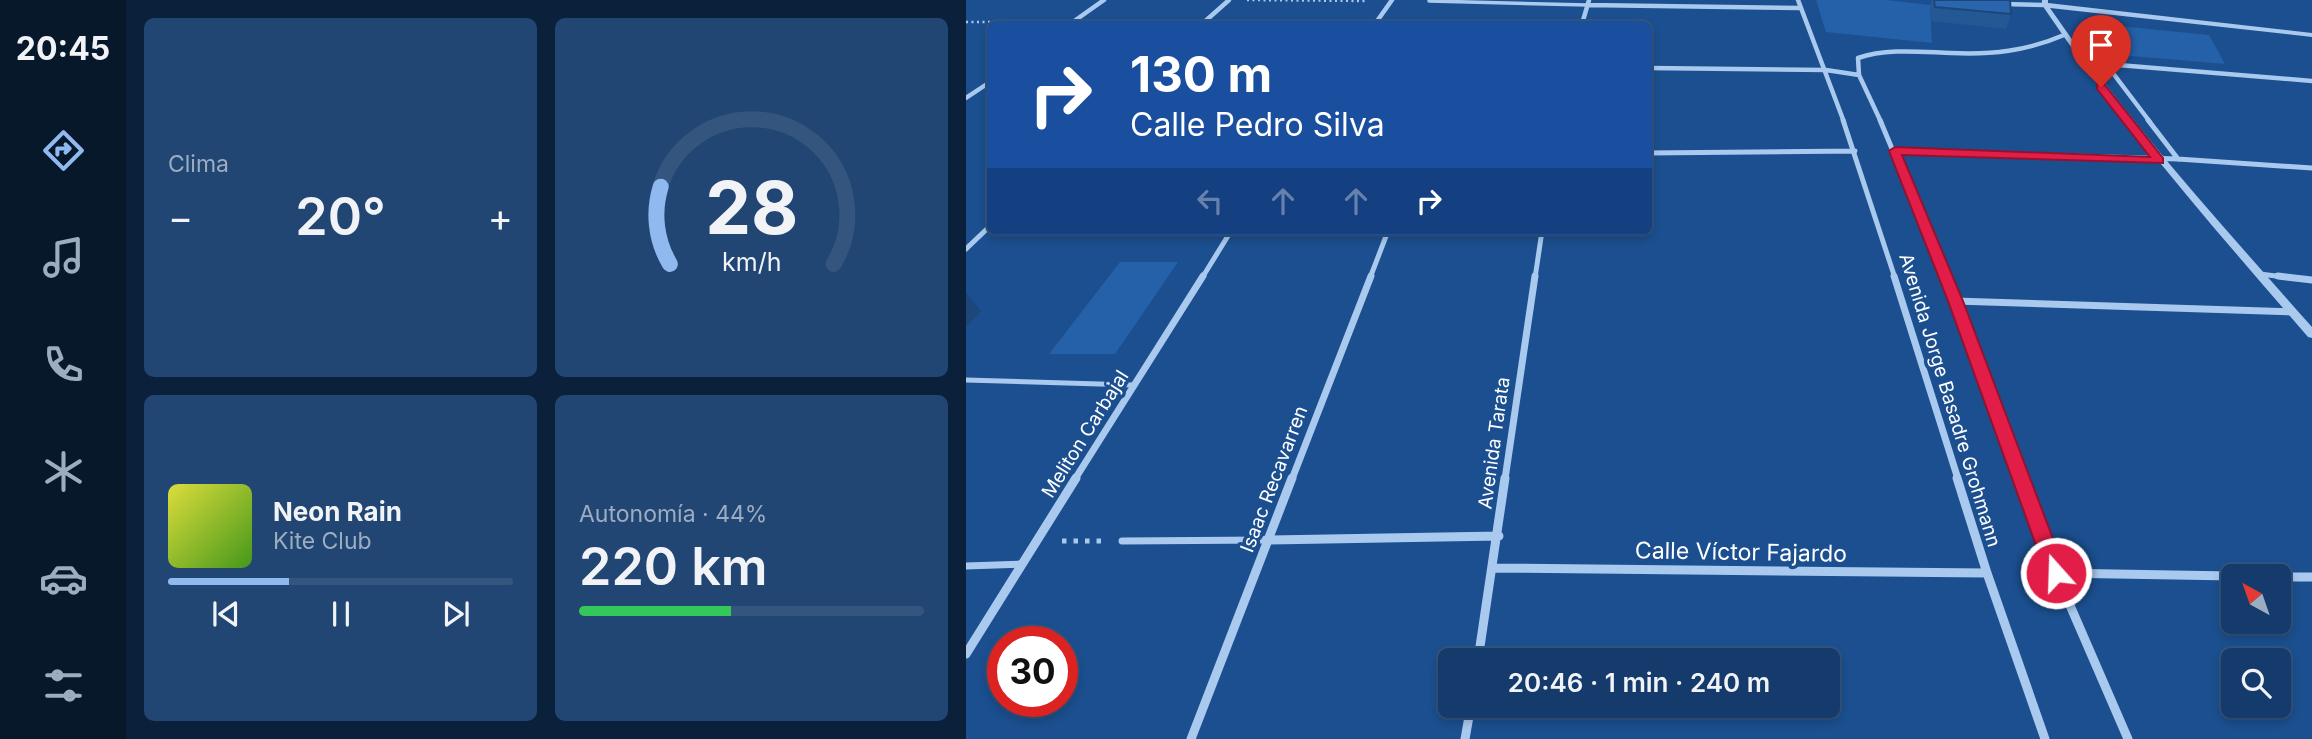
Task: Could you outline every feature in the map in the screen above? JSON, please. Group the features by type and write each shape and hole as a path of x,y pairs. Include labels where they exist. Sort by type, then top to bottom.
{"street":[{"path":"1075,21 1104,0"},
{"path":"1205,21 1229,0"},
{"path":"1377,21 1392,0"},
{"name":"Avenida Jorge Basadre Grohmann","path":"1798,0 1855,151 1987,573 2045,739"},
{"path":"2010,0 2312,35"},
{"path":"1583,21 1588,3 1800,8"},
{"path":"1993,3 2045,3"},
{"path":"2045,3 2081,62 2159,160 2312,334"},
{"path":"2162,17 2312,29"},
{"path":"1652,68 1826,70 1859,75 1858,58 1866,54 2010,54 2038,48 2064,34"},
{"path":"2178,159 2106,64 2312,81"},
{"name":"Avenida Jorge Basadre Grohmann","path":"1859,75 1895,151 1955,301 2056,573 2128,739"},
{"path":"966,98 987,84"},
{"path":"1652,153 1855,151"},
{"path":"1895,151 2178,159 2312,167"},
{"path":"966,249 987,229"},
{"name":"Meliton Carbajal","path":"966,654 1228,235"},
{"name":"Isaac Recavarren","path":"1191,739 1386,235"},
{"name":"Avenida Tarata","path":"1480,648 1499,536 1541,235"},
{"path":"2260,274 2312,280"},
{"path":"1955,301 2293,312"},
{"path":"1266,540 1499,536"},
{"name":"Calle Víctor Fajardo","path":"1494,568 1987,573"},
{"path":"2056,573 2221,576"},
{"path":"2291,577 2312,578"},
{"path":"1465,739 1469,718"}],"lane":[{"path":"1429,1 1588,3"},
{"path":"966,380 1133,385"},
{"path":"1122,541 1266,540"},
{"path":"966,565 1022,564"}],"path":[{"path":"1229,0 1392,0"},
{"path":"966,22 987,22"},
{"path":"1036,542 1122,541"}],"shaded area":[{"path":"1816,0 1886,0 1930,5 1932,43 1826,32"},
{"path":"2089,23 2209,35 2225,64 2095,53 2079,27"},
{"path":"1120,262 1178,262 1115,354 1049,354"}],"building":[{"path":"1934,0 2010,0 2011,14 1935,7"}],"route":[{"path":"2056,573 1955,301 1895,151 2159,160 2101,87"}]}
